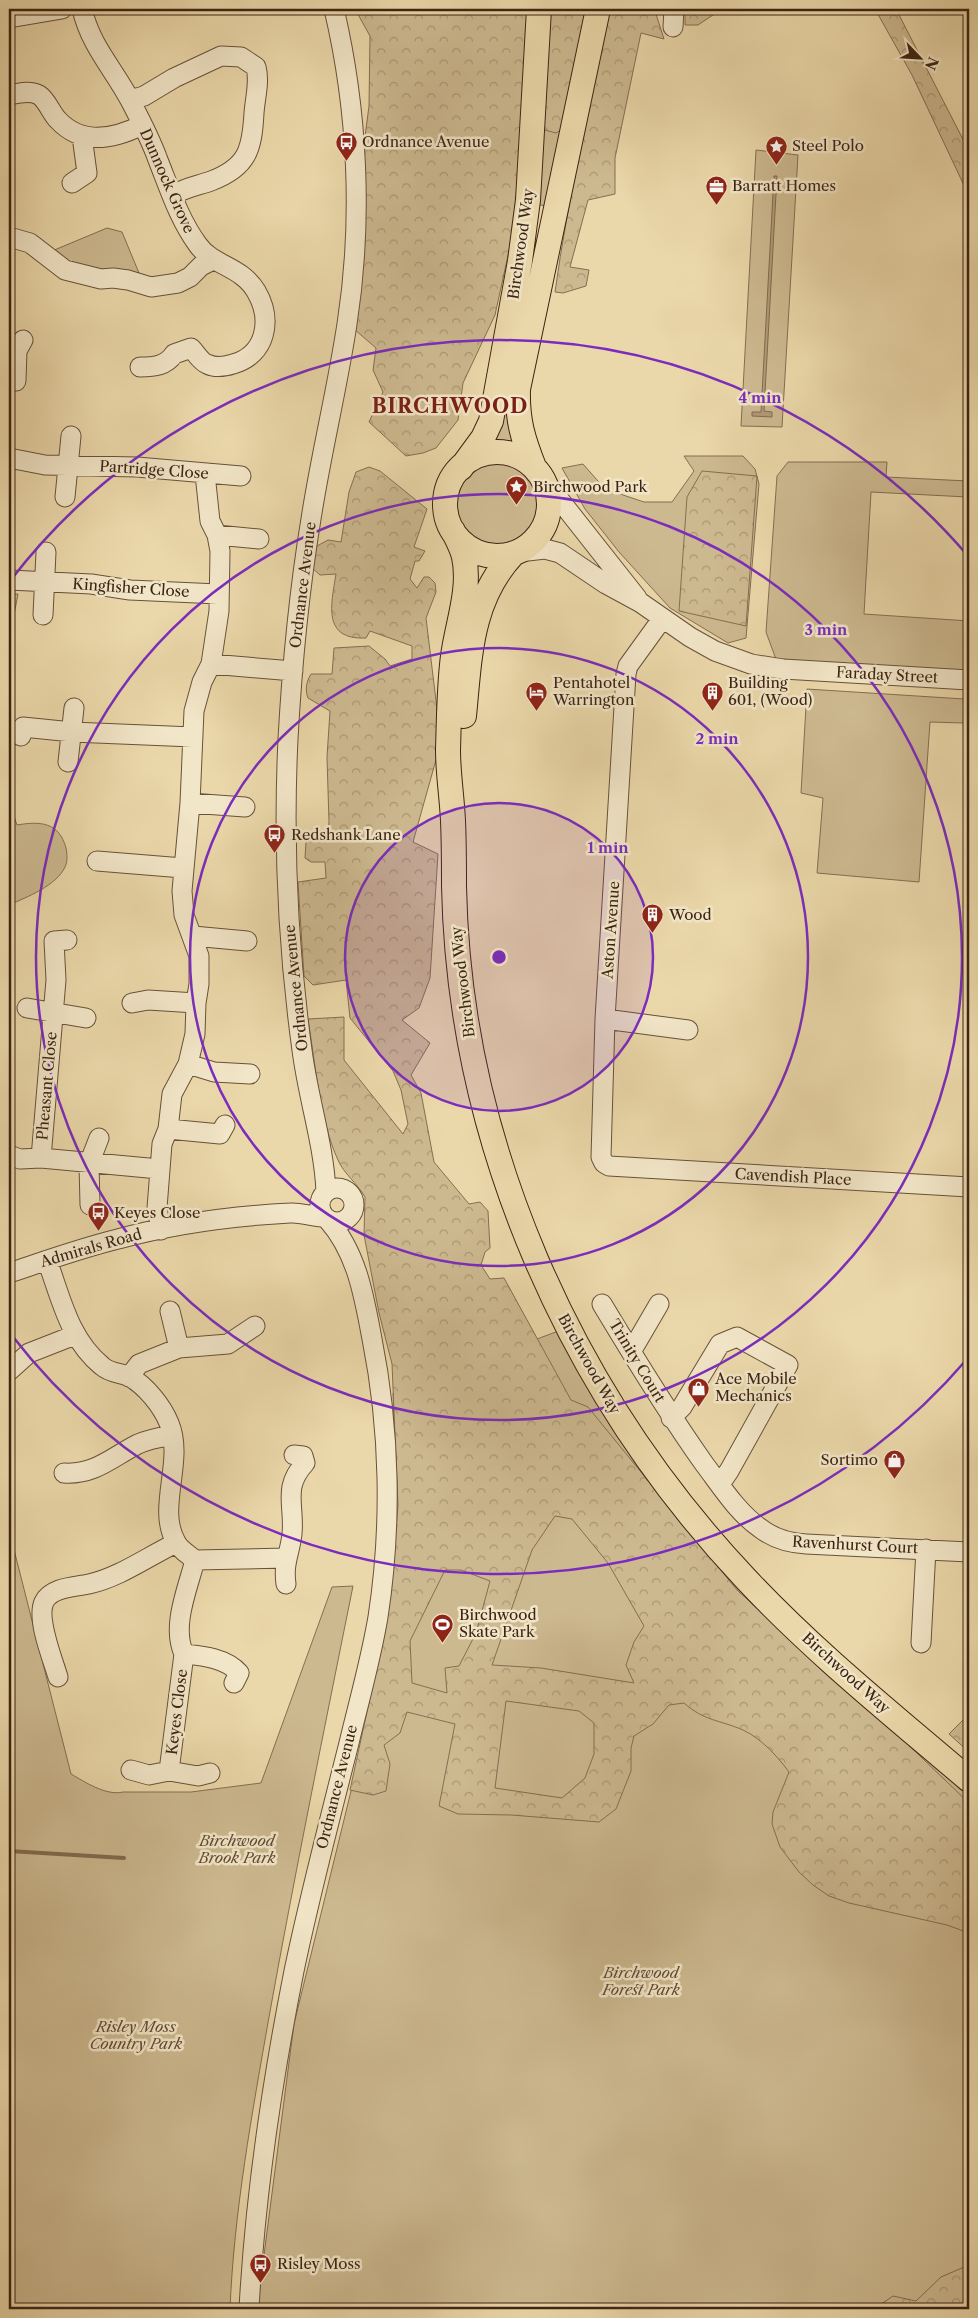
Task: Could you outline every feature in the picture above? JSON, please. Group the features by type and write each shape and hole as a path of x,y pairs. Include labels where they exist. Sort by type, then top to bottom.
{"main road":[{"name":"Birchwood Way","path":"461,468 483,438 491,420 520,260 529,190 539,9"},
{"name":"Birchwood Way","path":"537,471 521,433 517,411 518,389 598,9"},
{"path":"489,453 506,453 521,458 537,471 547,488 549,503 547,518 541,532 531,544 516,553 500,556 480,553 461,542 452,531 447,518 446,505 447,491 452,478 461,468 474,458 489,453"},
{"name":"Birchwood Way","path":"452,531 463,553 466,570 464,592 454,643 448,754 460,977 468,1032 482,1098 501,1164 526,1238 570,1334 623,1424 658,1476 692,1518 744,1578 831,1661 969,1780"},
{"name":"Birchwood Way","path":"453,820 468,673 476,623 491,582 499,570 516,553"}],"street":[{"path":"9,18 62,9"},
{"name":"Dunnock Grove","path":"82,9 89,34 130,100 158,158 183,224 199,248 213,260 226,264 242,274 256,291 262,306 264,330 260,348 246,360 218,367 206,364 191,348 174,354 170,361 156,367 140,367"},
{"name":"Ordnance Avenue","path":"325,1194 325,1163 303,1060 296,1003 290,935 286,816 288,742 293,671 310,520 348,323 355,237 352,109 334,9"},
{"path":"130,100 144,96 174,78 222,56 241,57 256,67 258,83 254,95 250,150 229,173 210,182 192,185 172,196"},
{"path":"9,95 27,92 40,96 58,120 82,136 96,139 109,138 124,134 142,125"},
{"path":"72,183 87,173 82,136"},
{"path":"9,237 30,243 65,270 101,279 128,280 151,287 178,283 190,277 201,266 213,260"},
{"path":"16,346 16,382"},
{"path":"64,497 71,436"},
{"name":"Partridge Close","path":"9,458 45,465 137,466 241,476"},
{"name":"Faraday Street","path":"537,471 641,603"},
{"path":"161,1230 157,1208 162,1144 168,1129 172,1094 188,1064 195,1034 196,1003 200,984 199,956 194,936 184,915 183,868 190,803 194,712 202,682 211,664 218,621 220,551 210,521 205,474"},
{"path":"216,535 259,539"},
{"name":"Faraday Street","path":"516,553 546,549 560,554 606,584 641,603 662,619 714,651 751,664 783,669 969,680"},
{"path":"43,616 46,552"},
{"name":"Kingfisher Close","path":"9,580 91,584 130,590 218,594"},
{"name":"Aston Avenue","path":"616,1168 604,1163 601,1157 605,1020 626,674 628,666 662,619"},
{"path":"211,664 293,671"},
{"path":"68,762 74,708"},
{"path":"21,736 24,727 72,732 193,737"},
{"path":"190,803 245,807"},
{"path":"94,859 183,868"},
{"path":"194,936 247,941"},
{"name":"Pheasant Close","path":"41,1158 56,980 54,940 67,940"},
{"path":"132,1003 148,1000 196,1003"},
{"name":"Pheasant Close","path":"27,1008 86,1018"},
{"path":"605,1020 688,1030"},
{"path":"188,1064 214,1072 250,1074"},
{"path":"168,1129 220,1134 224,1125"},
{"path":"90,1205 89,1164 99,1138"},
{"path":"9,1155 20,1159 41,1158 89,1164 159,1169"},
{"name":"Ordnance Avenue","path":"325,1163 346,1191"},
{"name":"Cavendish Place","path":"616,1168 969,1187"},
{"path":"336,1188 346,1191 353,1198 354,1208 349,1218 344,1221 333,1222 326,1218 320,1206 325,1194 336,1188"},
{"name":"Admirals Road","path":"293,1213 306,1203 325,1194"},
{"name":"Ordnance Avenue","path":"354,1208 355,1265"},
{"name":"Admirals Road","path":"9,1273 118,1239 161,1230 220,1220 293,1213 309,1217 326,1218"},
{"name":"Ordnance Avenue","path":"249,2309 262,2171 279,2053 313,1881 364,1684 378,1618 385,1555 386,1471 382,1393 365,1302 355,1265 342,1236 326,1218"},
{"path":"47,1260 74,1335 101,1366 113,1373 129,1377 157,1402 166,1416 175,1450 169,1522 176,1543 195,1560 286,1558"},
{"name":"Trinity Court","path":"602,1304 672,1418 720,1484 758,1527"},
{"path":"631,1352 659,1304"},
{"path":"170,1311 180,1348"},
{"path":"129,1377 139,1364 180,1348 228,1344 255,1326"},
{"path":"9,1371 29,1353 74,1335"},
{"name":"Trinity Court","path":"672,1418 682,1407 720,1344 737,1337 788,1365 720,1484"},
{"path":"61,1474 75,1474 100,1467 139,1444 172,1435"},
{"path":"286,1584 284,1569 292,1532 293,1517 290,1498 296,1477 305,1463 303,1456 294,1455"},
{"name":"Ravenhurst Court","path":"758,1527 791,1543 969,1552"},
{"path":"58,1678 58,1647 43,1624 42,1608 44,1601 66,1588 119,1575 176,1543"},
{"name":"Ravenhurst Court","path":"921,1643 926,1549"},
{"name":"Keyes Close","path":"169,1771 184,1654 179,1642 179,1625 195,1560"},
{"name":"Keyes Close","path":"184,1654 203,1656 233,1667 239,1673 234,1682"},
{"name":"Keyes Close","path":"131,1770 149,1775 169,1771 198,1776 210,1773"}],"green space":[{"path":"355,9 530,9 519,205 495,315 463,383 458,420 436,448 406,456 369,422 383,392 373,370 376,348 354,329 363,152 369,106 370,36"},
{"path":"548,9 589,9 561,130 556,133 545,130 541,121"},
{"path":"607,9 656,9 664,39 641,33 615,158 615,194 588,200 570,267 589,270 586,286 563,293 555,292 566,221"},
{"path":"685,9 722,9 698,25 685,25"},
{"path":"875,9 896,9 969,151 969,196 912,75"},
{"path":"541,121 561,130 550,207 536,204"},
{"path":"756,150 798,155 782,427 741,426"},
{"path":"107,228 122,232 139,273 100,275 66,264 52,251"},
{"path":"523,289 516,444 492,441"},
{"path":"684,456 743,456 755,469 759,484 746,638 728,643 670,608 619,552 585,509 562,468 583,464 605,489 644,502 672,502 694,471"},
{"path":"788,462 887,462 886,477 968,481 967,497 871,492 864,614 969,621 969,671 777,662 766,632 777,476"},
{"path":"498,463 514,467 527,475 535,488 539,504 535,520 527,533 514,541 498,545 482,541 469,533 461,520 457,504 461,488 469,475 482,467"},
{"path":"369,467 380,471 427,509 414,547 425,551 419,561 415,561 410,579 417,588 424,577 429,577 435,583 436,592 426,618 441,742 413,842 438,854 430,978 419,1008 402,1020 430,1043 411,1075 421,1093 434,1162 469,1204 480,1202 488,1211 490,1248 485,1252 481,1265 490,1279 504,1278 571,1400 588,1407 737,1590 896,1733 969,1803 969,1933 947,1925 849,1903 829,1896 813,1885 799,1872 780,1847 772,1824 773,1812 789,1772 769,1748 757,1738 743,1730 705,1717 684,1703 669,1705 653,1724 634,1736 631,1748 631,1771 616,1809 599,1822 511,1815 458,1814 439,1806 455,1724 407,1712 400,1733 384,1745 390,1764 386,1791 373,1795 350,1790 383,1638 391,1591 398,1505 392,1364 379,1313 364,1235 365,1197 341,1165 332,1145 322,1110 308,1019 344,1017 344,1060 403,1134 408,1124 401,1090 393,1071 350,1018 346,980 313,985 304,976 298,882 326,878 325,862 311,862 305,858 306,842 310,838 327,839 329,822 327,757 330,711 308,698 306,689 311,674 332,674 334,648 369,646 385,659 390,666 412,659 412,646 370,631 366,638 352,637 342,633 336,627 333,618 332,597 336,574 320,575 311,567 317,546 328,540 341,542 349,492 356,472","holes":["555,1516 572,1519 608,1563 644,1626 634,1642 626,1665 634,1683 541,1668 492,1665 532,1550","445,1570 461,1570 490,1581 476,1633 459,1666 445,1668 447,1693 412,1683 410,1641","506,1701 579,1711 594,1723 594,1754 585,1778 562,1798 495,1788"]},
{"path":"702,471 757,476 746,626 679,611 687,497"},
{"path":"9,594 18,594 9,641"},
{"path":"807,689 964,699 964,723 930,722 919,882 817,873 823,798 801,793"},
{"path":"9,802 17,825 33,823 48,825 59,833 66,848 67,862 61,874 55,880 40,890 9,905"},
{"name":"Birchwood Forest Park","path":"561,1330 678,1510 961,1780 969,1792 969,2298 959,2309 257,2309 294,2024 377,1685 398,1559 393,1393"},
{"name":"Risley Moss Country Park","path":"9,1530 71,1774 103,1790 116,1793 191,1792 261,1783 332,1587 353,1586 289,1909 256,2090 235,2236 230,2309 9,2309 9,1794 14,1774 9,1763"},
{"path":"969,1714 969,1752 949,1734"},
{"path":"969,2265 969,2309 874,2309 893,2296 916,2301 941,2277"}],"shaded area":[{"path":"774,176 777,176 764,411 772,412 772,417 752,416 752,412 761,412"}],"waterway":[{"path":"9,1851 124,1858"}],"place":[{"name":"Ordnance Avenue","path":"346,161"},
{"name":"Steel Polo","path":"776,165"},
{"name":"Barratt Homes","path":"716,205"},
{"name":"Birchwood Park","path":"517,506"},
{"name":"Pentahotel Warrington","path":"537,711"},
{"name":"Building 601, (Wood)","path":"712,711"},
{"name":"Redshank Lane","path":"275,854"},
{"name":"Wood","path":"653,934"},
{"name":"Keyes Close","path":"98,1232"},
{"name":"Ace Mobile Mechanics","path":"699,1407"},
{"name":"Sortimo","path":"894,1479"},
{"name":"Birchwood Skate Park","path":"443,1643"},
{"name":"Risley Moss","path":"261,2283"}],"district":[{"name":"BIRCHWOOD","path":"450,406"}],"park label":[{"name":"Birchwood Brook Park","path":"237,1850"}]}
